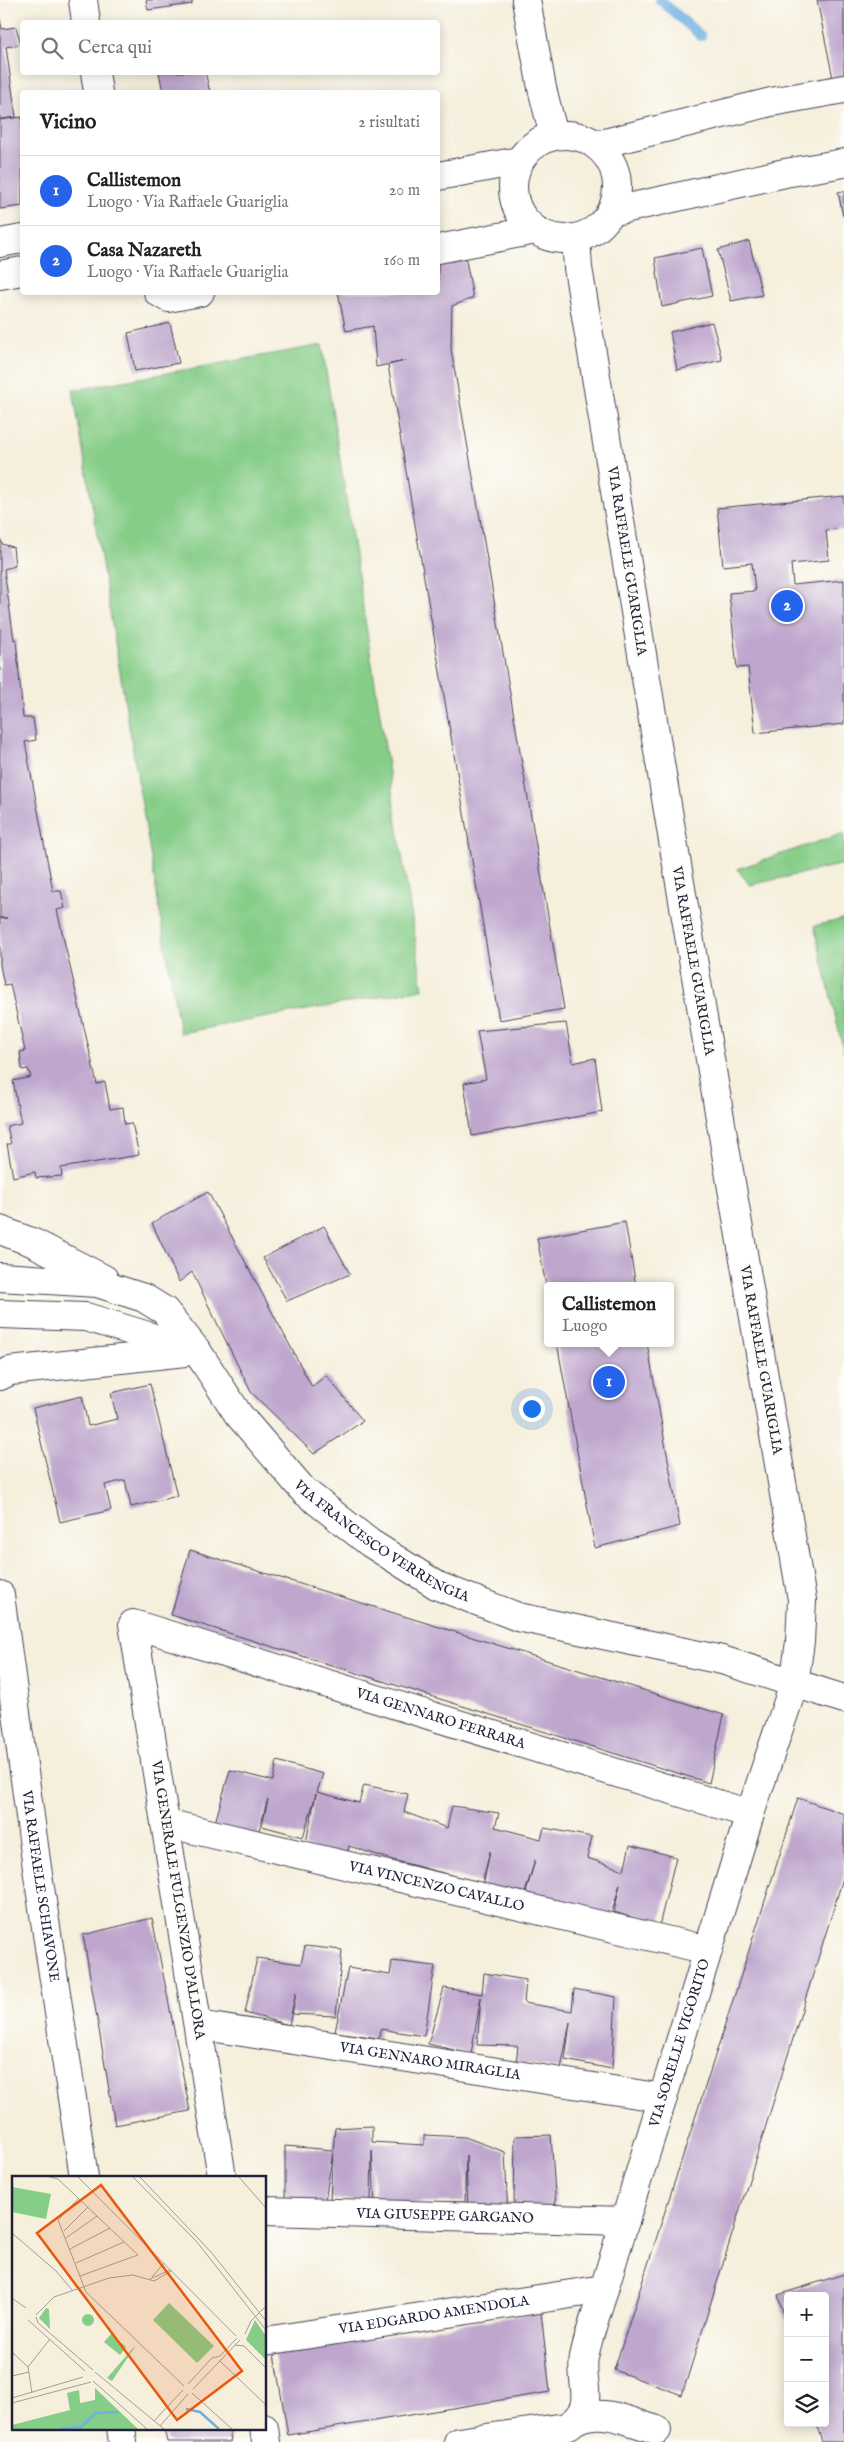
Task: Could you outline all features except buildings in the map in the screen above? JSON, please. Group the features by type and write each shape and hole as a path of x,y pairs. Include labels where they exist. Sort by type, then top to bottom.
{"street":[{"path":"83,0 86,20"},
{"path":"526,0 542,88 554,136"},
{"path":"95,75 98,90"},
{"path":"596,145 771,102 844,89"},
{"path":"561,134 578,136 596,145 606,155 614,170 617,188 610,212 605,220 592,231 576,238 559,239 536,230 528,224 518,210 513,194 514,177 519,161 530,148 544,139 561,134"},
{"path":"440,176 519,161"},
{"path":"610,212 785,173 844,163"},
{"path":"440,248 536,230"},
{"name":"VIA RAFFAELE GUARIGLIA","path":"576,238 578,268 676,859 802,1600 800,1642 794,1684"},
{"path":"0,243 20,239"},
{"path":"0,275 20,271"},
{"path":"163,295 168,298 184,295"},
{"path":"0,1230 34,1243 144,1298"},
{"name":"VIA FRANCESCO VERRENGIA","path":"0,1276 97,1283 144,1298 166,1311 197,1351 238,1414 304,1491 370,1543 438,1586 518,1617 722,1660 844,1699"},
{"path":"0,1314 86,1317 197,1351"},
{"path":"0,1376 10,1371 197,1351"},
{"name":"VIA RAFFAELE SCHIAVONE","path":"0,1595 39,1878 84,2176"},
{"name":"VIA GENNARO FERRARA","path":"133,1624 750,1814"},
{"name":"VIA GENERALE FULGENZIO D'ALLORA","path":"133,1624 222,2176"},
{"name":"VIA SORELLE VIGORITO","path":"582,2413 584,2359 604,2289 750,1814 794,1684"},
{"name":"VIA VINCENZO CAVALLO","path":"165,1823 708,1950"},
{"name":"VIA GENNARO MIRAGLIA","path":"198,2025 663,2098"},
{"name":"VIA GIUSEPPE GARGANO","path":"266,2211 625,2221"},
{"name":"VIA EDGARDO AMENDOLA","path":"266,2341 604,2289"},
{"path":"458,2442 566,2427 582,2413 603,2414 657,2430"}],"green space":[{"path":"322,345 423,989 180,1033 73,390"},
{"path":"844,833 844,864 750,885 737,869"},
{"path":"844,919 844,1053 814,926"}],"waterway":[{"path":"660,0 701,36"}],"place":[{"name":"Casa Nazareth","path":"787,606"},
{"name":"Callistemon","path":"609,1382"}]}
